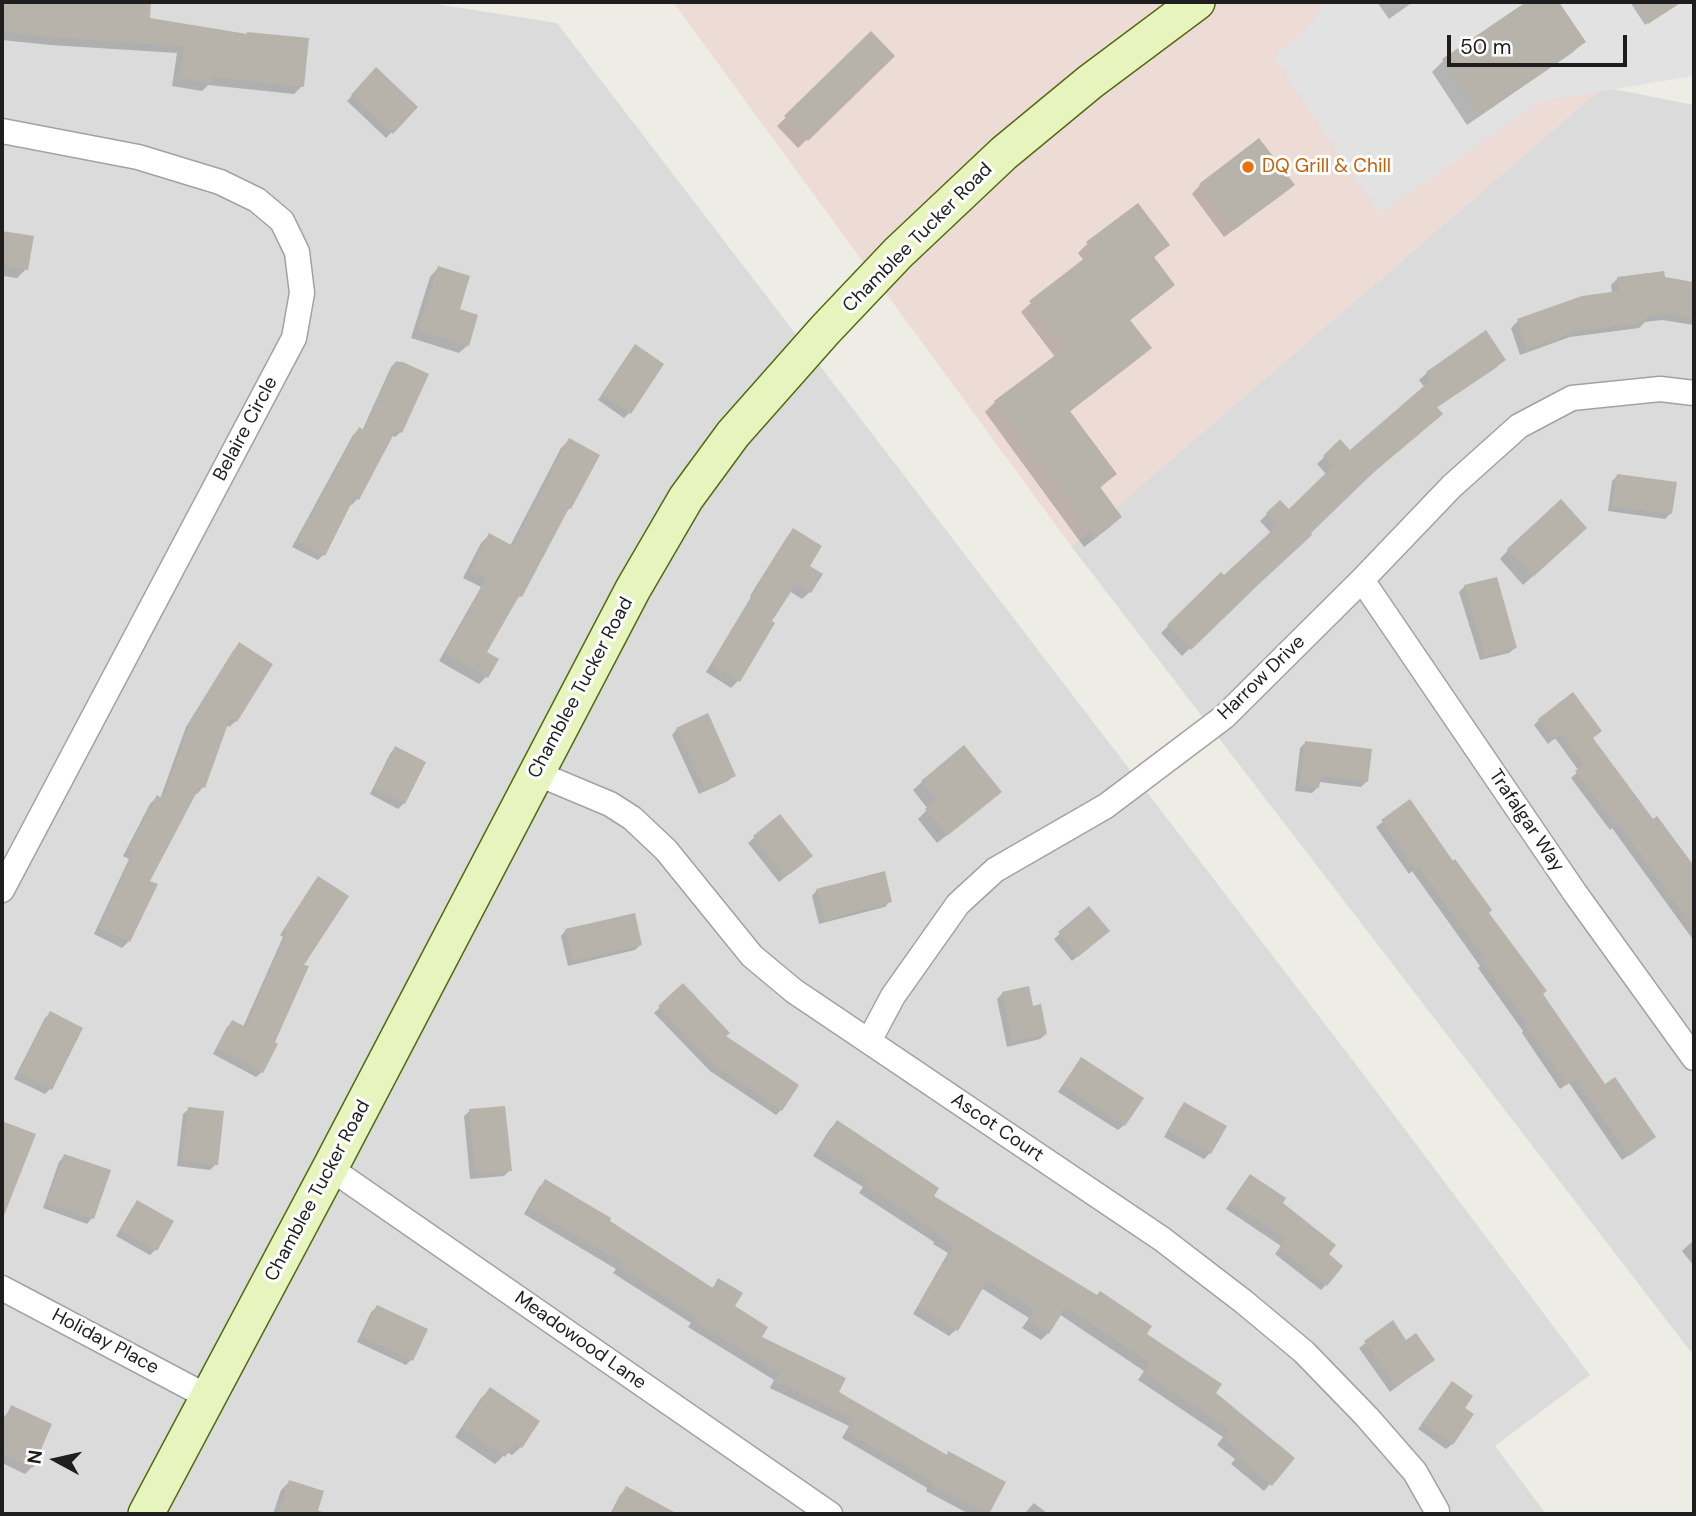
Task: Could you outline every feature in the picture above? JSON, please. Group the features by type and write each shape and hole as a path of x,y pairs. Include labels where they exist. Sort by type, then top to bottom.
{"main road":[{"name":"Chamblee Tucker Road","path":"146,1514 633,589 685,498 733,434 898,253 1004,153 1090,82 1197,2"}],"street":[{"name":"Belaire Circle","path":"2,131 138,157 220,182 257,200 282,221 297,253 302,293 294,338 2,890"},
{"name":"Harrow Drive","path":"869,1041 893,996 958,904 995,870 1106,806 1224,717 1452,486 1519,426 1572,398 1660,389 1694,393"},
{"name":"Trafalgar Way","path":"1362,580 1575,894 1694,1058"},
{"name":"Ascot Court","path":"536,774 610,804 632,818 666,850 752,956 794,992 1162,1239 1244,1301 1304,1352 1367,1417 1415,1472 1437,1511"},
{"name":"Meadowood Lane","path":"330,1168 830,1514"},
{"name":"Holiday Place","path":"2,1288 208,1397"}],"shaded area":[{"path":"2,2 423,2 557,23 1361,1071 1590,1375 1495,1446 1546,1514 2,1514"},
{"path":"673,2 1562,2 1603,87 1071,546"},
{"path":"1324,2 1694,2 1694,76 1542,101 1379,213 1274,57 1308,29"},
{"path":"1603,87 1694,105 1694,1356 1071,546"}],"building":[{"path":"2,2 151,2 150,18 247,34 309,38 304,87 213,77 212,84 179,78 184,46 2,32"},
{"path":"1526,2 1559,2 1586,42 1480,115 1442,59"},
{"path":"1633,2 1682,2 1648,24"},
{"path":"871,31 895,56 808,141 784,116"},
{"path":"376,67 418,107 393,134 351,95"},
{"path":"1259,138 1295,185 1234,230 1199,184"},
{"path":"1138,203 1170,245 1154,257 1175,285 1130,320 1152,348 1070,411 1117,474 1100,487 1122,517 1095,538 994,401 1065,348 1029,301 1094,251 1086,242"},
{"path":"2,231 34,236 28,270 2,266"},
{"path":"438,266 470,276 460,309 478,315 469,346 418,330"},
{"path":"1664,271 1665,277 1694,282 1694,318 1670,314 1647,316 1647,322 1579,331 1527,349 1517,319 1582,296 1619,291 1617,277"},
{"path":"1486,330 1506,360 1437,407 1443,414 1373,473 1191,650 1167,625 1221,572 1224,575 1278,525 1266,513 1280,500 1289,509 1333,466 1323,456 1340,439 1350,450 1431,380 1426,372"},
{"path":"635,344 664,364 631,414 602,394"},
{"path":"395,362 403,362 429,374 402,433 396,430 359,500 354,498 325,556 297,542 359,427 364,430"},
{"path":"569,438 600,455 522,597 519,596 487,652 499,659 488,678 445,653 487,579 470,570 489,533 513,546"},
{"path":"1617,474 1677,482 1672,514 1612,506"},
{"path":"1561,499 1587,528 1533,577 1507,549"},
{"path":"793,528 822,546 810,566 823,574 811,593 796,584 772,621 775,623 740,682 711,665"},
{"path":"1497,577 1517,648 1485,656 1464,585"},
{"path":"239,642 273,664 237,722 230,718 205,788 200,786 150,881 158,884 130,942 99,928 134,852 128,849 157,795 163,799 192,718"},
{"path":"1573,692 1602,731 1593,738 1653,819 1657,816 1694,866 1694,928 1618,824 1616,826 1575,771 1584,765 1561,734 1554,740 1538,719"},
{"path":"708,713 736,776 705,790 676,728"},
{"path":"1305,741 1372,749 1368,782 1321,776 1319,788 1300,785"},
{"path":"964,745 1002,792 947,836 925,809 936,800 921,781"},
{"path":"395,746 426,762 405,804 374,788"},
{"path":"1410,799 1453,861 1455,859 1492,910 1489,913 1547,991 1543,994 1605,1084 1615,1077 1656,1137 1629,1156 1575,1079 1567,1085 1482,961 1485,959 1418,867 1415,870 1381,820"},
{"path":"780,814 813,856 790,874 782,874 753,836"},
{"path":"885,871 892,902 825,920 816,889"},
{"path":"318,876 349,896 304,965 309,966 275,1042 278,1044 263,1073 217,1048 232,1020 246,1027 287,931 284,929"},
{"path":"1089,906 1110,931 1078,957 1058,932"},
{"path":"635,913 642,945 573,961 565,929"},
{"path":"683,983 730,1033 726,1036 799,1085 782,1111 715,1066 658,1006"},
{"path":"1029,986 1033,1006 1041,1004 1047,1034 1012,1042 1002,992"},
{"path":"50,1011 83,1028 52,1090 19,1073"},
{"path":"1081,1057 1144,1098 1125,1126 1063,1086"},
{"path":"1184,1102 1227,1126 1211,1154 1168,1131"},
{"path":"505,1106 512,1171 475,1174 469,1109"},
{"path":"188,1107 224,1111 218,1165 182,1161"},
{"path":"837,1120 939,1188 934,1196 1097,1295 1100,1291 1152,1326 1147,1334 1222,1384 1216,1393 1295,1458 1272,1486 1236,1456 1240,1452 1223,1437 1229,1430 1143,1373 1150,1363 1066,1307 1049,1334 1028,1321 1035,1310 987,1281 958,1331 918,1307 954,1246 865,1185 868,1180 819,1149"},
{"path":"2,1121 36,1134 3,1218 2,1218"},
{"path":"64,1154 111,1170 94,1219 47,1203"},
{"path":"1250,1174 1286,1198 1283,1203 1336,1245 1329,1254 1343,1266 1327,1286 1279,1248 1285,1239 1230,1203"},
{"path":"545,1179 611,1218 610,1221 713,1288 718,1278 743,1293 735,1306 768,1327 762,1337 846,1378 839,1392 947,1455 948,1451 1006,1482 989,1514 931,1485 932,1482 847,1432 854,1420 775,1381 779,1373 693,1321 695,1317 618,1267 621,1262 529,1208"},
{"path":"137,1200 174,1221 157,1251 120,1230"},
{"path":"377,1305 428,1329 413,1361 361,1336"},
{"path":"1393,1320 1406,1340 1416,1333 1435,1360 1396,1387 1364,1341"},
{"path":"1452,1381 1473,1396 1465,1408 1474,1414 1453,1445 1422,1423"},
{"path":"490,1387 540,1421 522,1448 515,1443 505,1457 462,1428"},
{"path":"11,1405 52,1424 33,1468 2,1454 2,1425"},
{"path":"289,1480 324,1491 317,1514 278,1514"},
{"path":"626,1486 678,1514 611,1514"}],"place":[{"name":"DQ Grill & Chill","path":"1248,167"}]}
